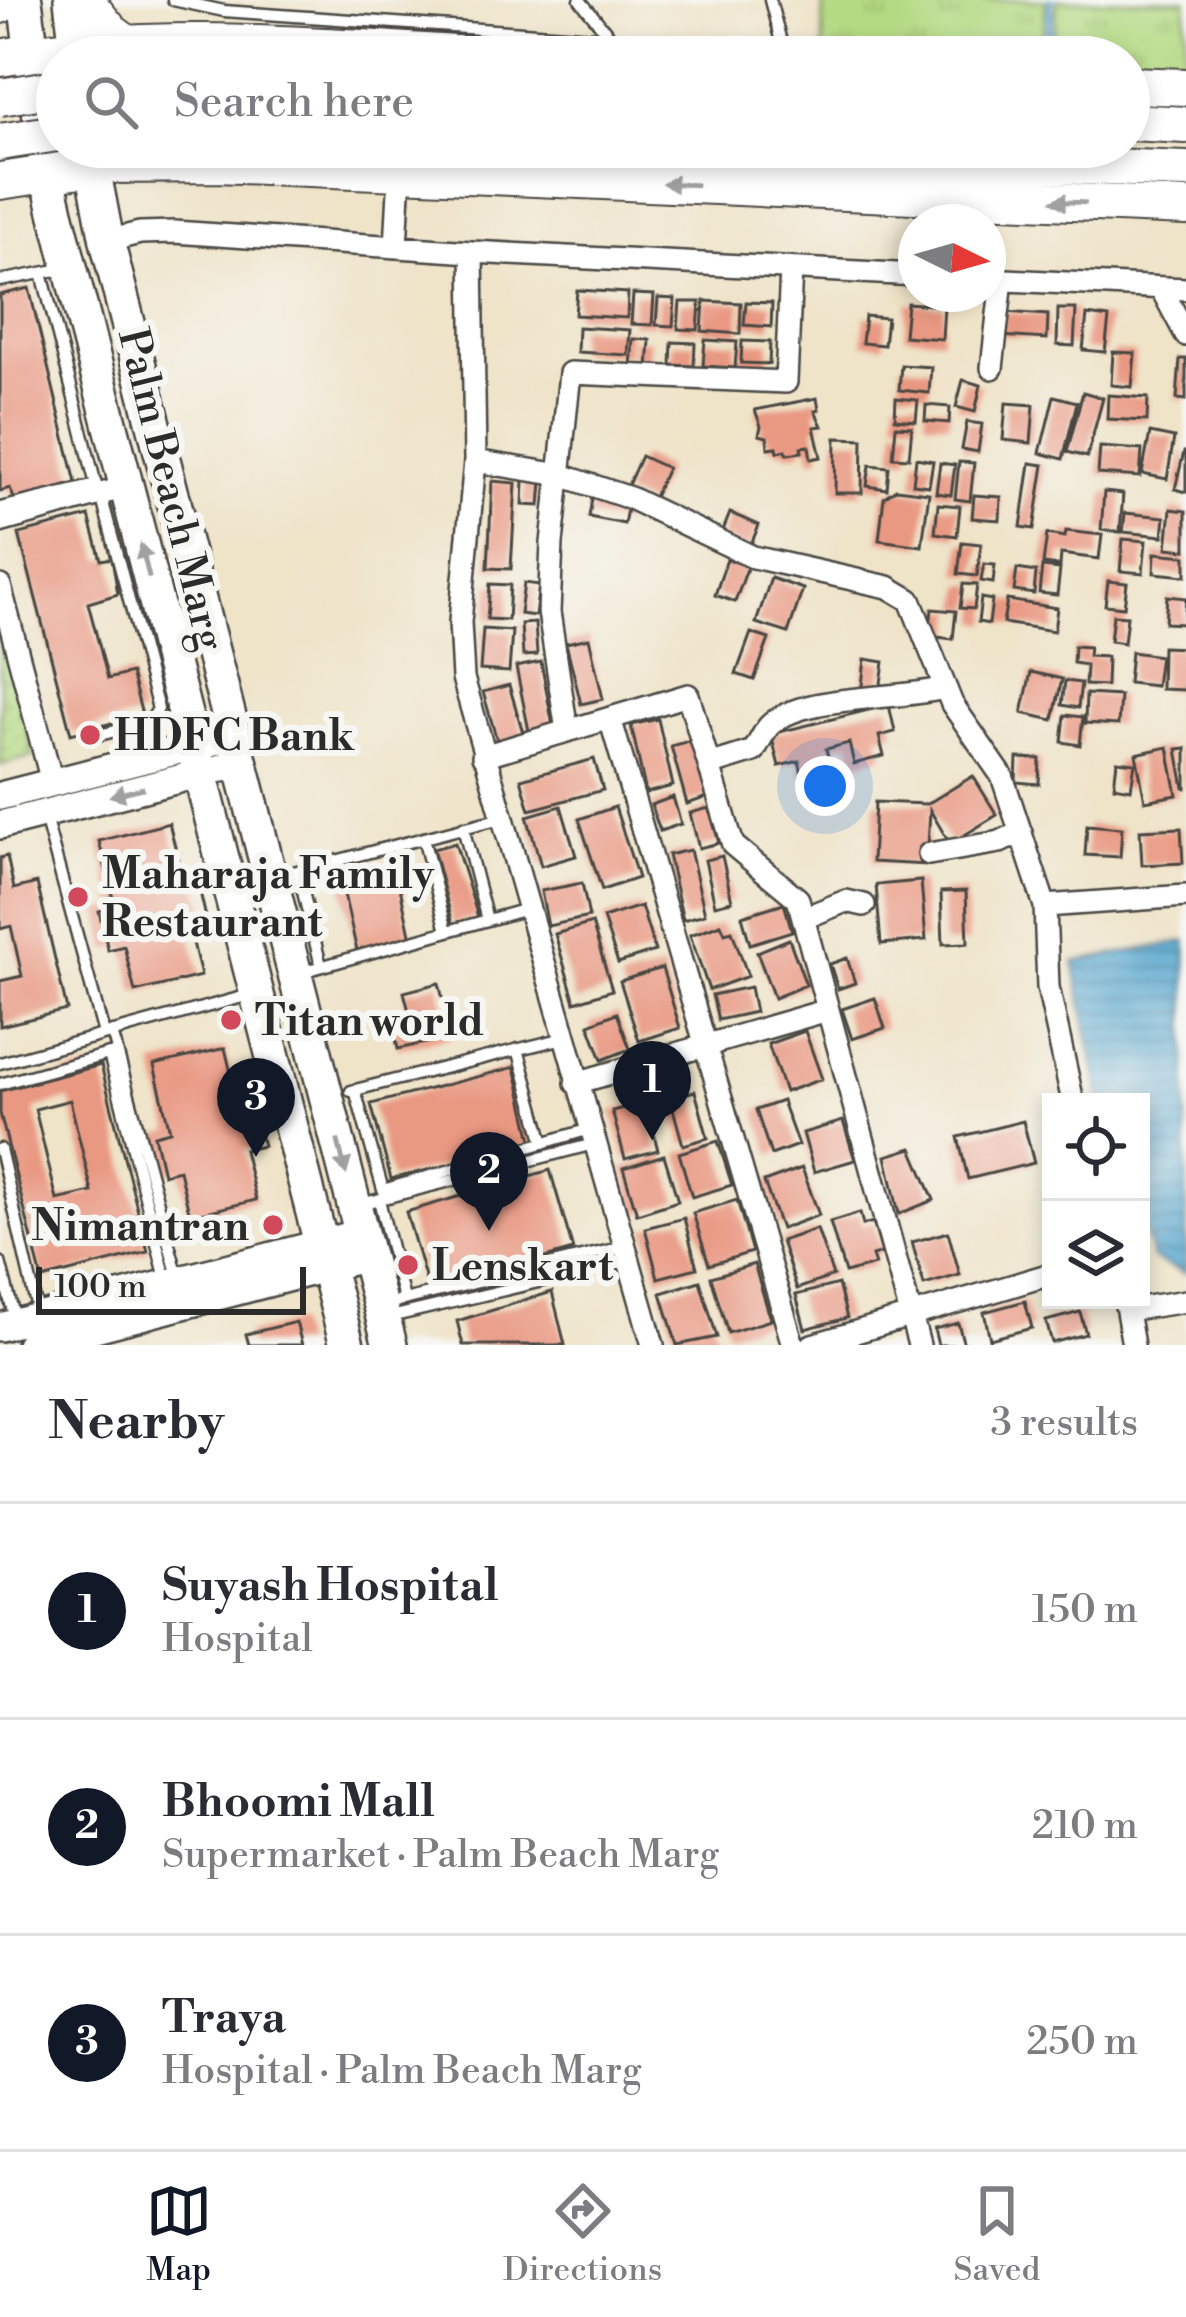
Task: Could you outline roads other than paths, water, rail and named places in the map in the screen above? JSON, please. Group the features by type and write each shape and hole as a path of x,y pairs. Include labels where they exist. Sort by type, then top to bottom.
{"highway":[{"path":"86,0 117,36"},
{"path":"1150,86 1186,87"},
{"path":"0,97 36,91"},
{"path":"1150,123 1186,125"},
{"path":"0,142 36,137"},
{"path":"0,181 59,168"},
{"path":"295,168 1186,207"},
{"path":"1135,168 1186,170"}],"main road":[{"name":"Palm Beach Marg","path":"26,0 16,56 36,131"},
{"path":"70,0 75,36"},
{"name":"Palm Beach Marg","path":"46,168 56,270 112,487 196,760 259,992 347,1345"},
{"name":"Palm Beach Marg","path":"93,168 107,241 237,749 284,874 341,1094 365,1224 389,1317"}],"street":[{"path":"396,247 400,172"},
{"path":"107,241 173,232 898,274"},
{"path":"472,252 476,461 460,622 463,678 653,1345"},
{"path":"567,731 549,612 569,373 786,382 791,268"},
{"path":"1006,280 1186,289"},
{"path":"1161,288 1186,335"},
{"path":"992,368 994,312"},
{"path":"476,461 561,475 630,498 753,557 888,587 910,600 944,688 1002,776 1021,832 1045,906 1048,987 1071,1093"},
{"path":"1,509 112,487"},
{"path":"0,586 52,782"},
{"path":"709,765 754,751 768,727 810,707 840,699 892,698 944,688"},
{"path":"483,756 688,694 733,845 798,899 919,1345"},
{"path":"610,718 793,1345"},
{"path":"0,825 237,749"},
{"path":"0,796 52,782 196,760"},
{"path":"929,854 1000,842 1021,832"},
{"path":"1045,906 1186,896"},
{"path":"804,918 846,901 863,905"},
{"path":"576,1083 828,1010"},
{"path":"26,1333 324,1255 365,1224"},
{"path":"26,1333 173,1282 324,1255"},
{"path":"812,1345 1042,1277"},
{"path":"1150,1303 1186,1301"},
{"path":"1127,1309 1133,1345"}],"lane":[{"path":"172,0 224,11 582,36"},
{"path":"580,0 609,36"},
{"path":"770,0 779,36"},
{"path":"0,281 56,270"},
{"path":"99,735 149,723 158,710 112,487"},
{"path":"44,813 173,1282"},
{"path":"284,874 501,818"},
{"path":"463,827 487,920"},
{"path":"423,838 447,931"},
{"path":"308,970 526,909"},
{"path":"0,1063 259,992"},
{"path":"564,1038 341,1094 382,1190 544,1143 592,1137"},
{"path":"518,1049 544,1143"},
{"path":"0,1084 109,1054 173,1282"},
{"path":"473,1061 476,1075"},
{"path":"389,1317 365,1224 592,1137"},
{"path":"0,1148 26,1333"},
{"path":"389,1317 626,1254"},
{"path":"389,1317 626,1254"},
{"path":"0,1262 26,1333"}],"water":[{"path":"1186,941 1186,1274 1153,1259 1150,1250 1150,1093 1099,1093 1074,962"}],"waterway":[{"path":"1049,36 1051,0"}],"place":[{"name":"HDFC Bank","path":"90,735"},
{"name":"Maharaja Family Restaurant","path":"78,897"},
{"name":"Titan world","path":"231,1020"},
{"name":"Suyash Hospital","path":"652,1140"},
{"name":"Traya","path":"256,1157"},
{"name":"Nimantran","path":"273,1225"},
{"name":"Bhoomi Mall","path":"489,1231"},
{"name":"Lenskart","path":"408,1265"}]}
